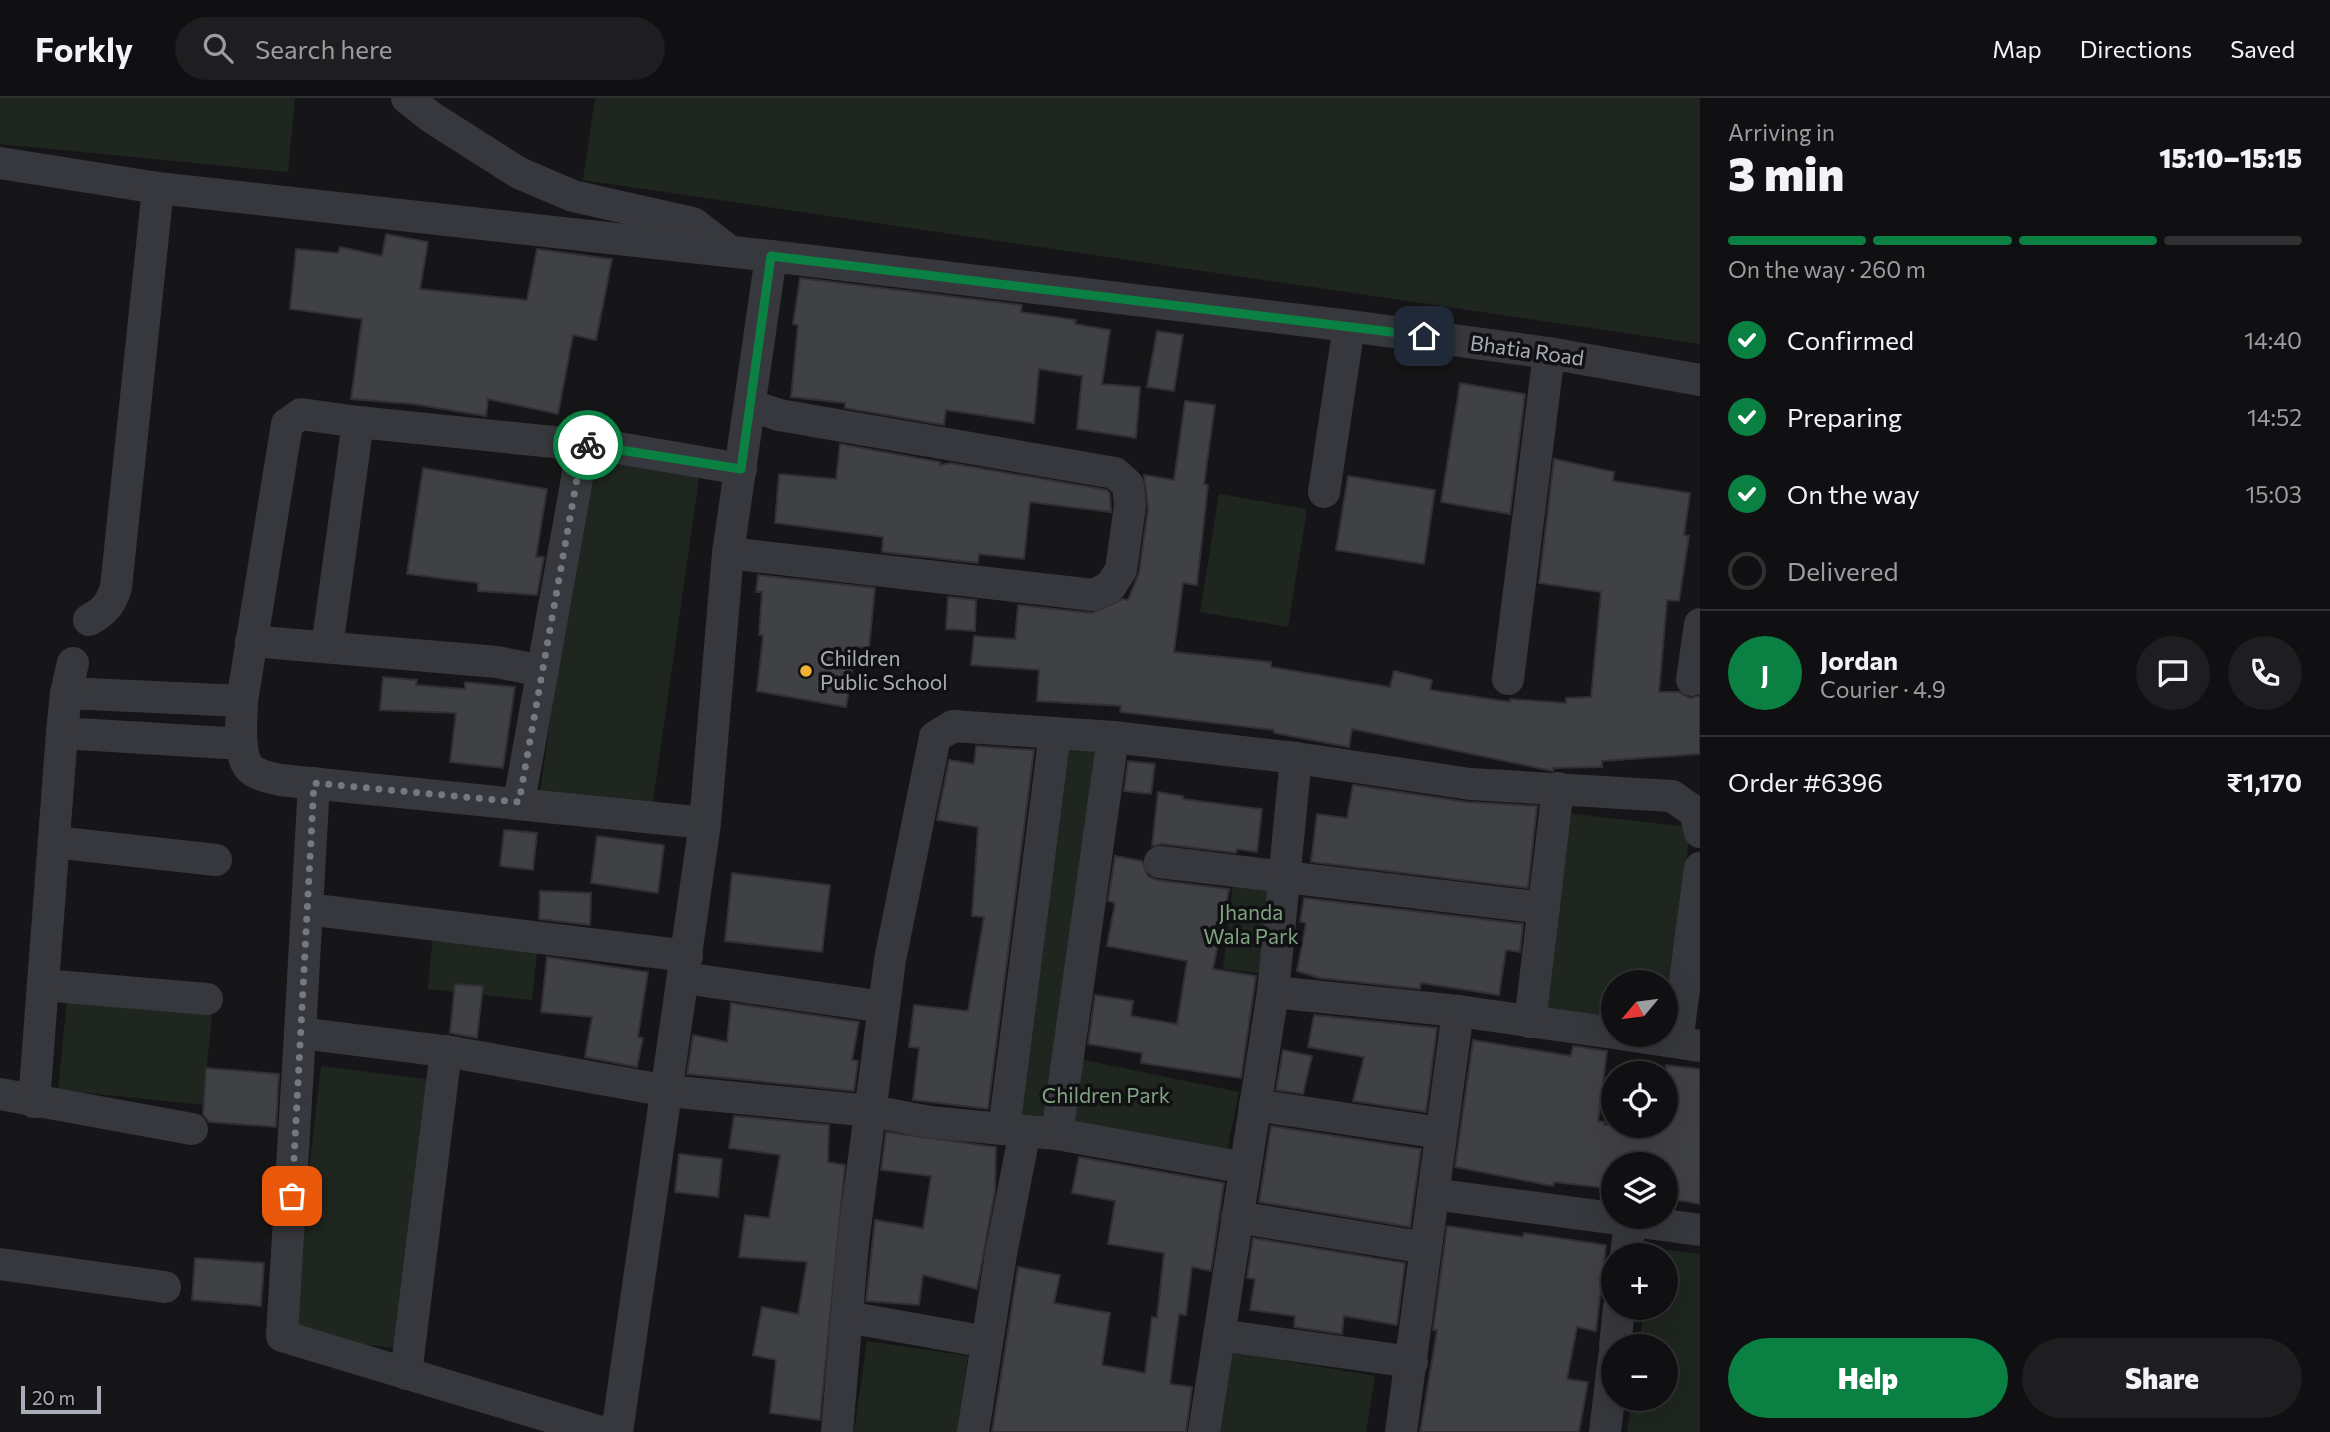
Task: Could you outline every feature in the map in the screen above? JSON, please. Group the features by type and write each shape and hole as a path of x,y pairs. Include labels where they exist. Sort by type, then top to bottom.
{"street":[{"path":"407,98 431,117 519,173 573,196 692,223 729,251"},
{"name":"Bhatia Road","path":"0,163 158,187 729,251 1349,326 1549,353 1700,380"},
{"path":"89,620 104,611 112,601 116,587 158,187"},
{"path":"617,1432 705,823 728,553 771,256"},
{"path":"1324,492 1349,326"},
{"path":"1508,679 1549,353"},
{"path":"728,553 1093,595 1110,587 1121,570 1130,506 1128,485 1115,473 779,415 750,405"},
{"path":"705,823 519,802 280,780 253,771 245,761 242,744 242,701 287,424 292,417 301,414 607,446 741,469"},
{"path":"327,647 358,422"},
{"path":"519,802 583,445"},
{"path":"1692,680 1700,624"},
{"path":"251,641 497,662 542,671"},
{"path":"34,1102 62,733 70,678 242,701"},
{"path":"837,1432 853,1243 890,960 935,737 953,726 1113,737 1296,758 1470,784 1672,796 1695,812 1700,832"},
{"path":"62,733 242,744"},
{"path":"973,1432 1015,1130 1055,733"},
{"path":"1057,1134 1113,737"},
{"path":"1204,1432 1273,992 1296,758"},
{"path":"314,783 282,1336 601,1432"},
{"path":"1530,1021 1558,788"},
{"path":"54,842 216,860"},
{"path":"1160,862 1544,908"},
{"path":"1688,1044 1700,868"},
{"path":"307,909 685,967 884,1007"},
{"path":"43,985 207,999"},
{"path":"1273,992 1458,1011 1601,1031"},
{"path":"1401,1432 1458,1011"},
{"path":"300,1033 446,1051 668,1091 871,1111 930,1122 1057,1134 1245,1168"},
{"path":"406,1374 446,1051"},
{"path":"0,1094 192,1129"},
{"path":"1255,1105 1441,1133"},
{"path":"1433,1194 1601,1218"},
{"path":"1237,1217 1426,1248"},
{"path":"1678,1227 1700,1230"},
{"path":"0,1264 165,1287"},
{"path":"847,1317 987,1342"},
{"path":"1219,1335 1412,1362"},
{"path":"1605,1432 1608,1411"}],"green space":[{"path":"0,98 295,98 288,172 0,144"},
{"path":"595,98 1700,98 1700,344 583,180"},
{"path":"588,454 700,471 652,809 540,792"},
{"path":"1219,494 1307,509 1288,627 1200,612"},
{"path":"1058,746 1105,748 1052,1124 1010,1117"},
{"path":"1566,813 1690,827 1675,970 1601,970 1601,1017 1545,1010"},
{"name":"Jhanda Wala Park","path":"1234,875 1279,881 1269,974 1223,969"},
{"path":"433,933 538,944 532,1000 428,989"},
{"path":"67,1000 212,1015 203,1105 58,1090"},
{"name":"Children Park","path":"1079,1059 1239,1092 1227,1152 1067,1120"},
{"path":"321,1066 433,1080 402,1349 290,1335"},
{"path":"1678,1251 1700,1254 1700,1432 1627,1432 1630,1411 1678,1411 1678,1334 1641,1334 1642,1320 1678,1320"},
{"path":"867,1341 968,1356 957,1432 854,1432"},
{"path":"1226,1351 1375,1376 1366,1432 1213,1432"}],"building":[{"path":"386,234 428,242 420,289 527,300 537,249 612,259 596,340 573,335 558,414 488,399 486,416 413,404 351,399 362,319 290,309 296,249 338,253 340,247 382,256"},
{"path":"800,278 1022,305 1021,312 1076,320 1075,324 1110,330 1102,384 1140,387 1136,438 1077,429 1082,376 1039,369 1034,423 946,410 944,425 845,408 845,403 791,397 798,325 793,324"},
{"path":"1157,331 1183,335 1174,391 1147,387"},
{"path":"1460,383 1525,394 1510,514 1441,502"},
{"path":"1185,401 1215,405 1204,484 1208,485 1197,585 1183,583 1174,652 1271,662 1271,667 1390,687 1394,671 1432,680 1430,690 1510,702 1510,699 1566,703 1566,698 1591,697 1601,592 1539,583 1554,459 1614,472 1613,481 1690,493 1684,535 1689,536 1679,601 1667,600 1659,692 1679,692 1690,698 1700,696 1700,754 1602,761 1602,767 1553,768 1553,771 1352,729 1349,747 1274,733 1274,730 1120,712 1121,706 1037,701 1039,670 971,665 974,636 1015,639 1018,605 1092,613 1123,599 1128,600 1139,573 1148,509 1144,475 1174,480"},
{"path":"840,444 940,462 940,465 950,463 1107,490 1110,494 1111,512 1030,502 1024,559 979,554 978,563 882,552 883,537 775,523 779,474 836,479"},
{"path":"423,468 547,489 536,557 544,557 537,595 478,591 478,583 407,574"},
{"path":"1348,476 1435,490 1424,564 1336,550"},
{"path":"758,575 875,588 869,648 856,647 846,707 757,691 763,635 759,635 762,592 756,592"},
{"path":"948,597 976,600 975,631 946,629"},
{"path":"383,677 417,680 416,685 465,689 465,682 515,687 503,768 450,762 456,713 380,710"},
{"path":"976,746 1034,750 988,1109 913,1100 919,1048 909,1047 914,1005 968,1011 984,917 972,916 978,827 937,820 949,760 974,764"},
{"path":"1128,761 1155,764 1151,794 1124,791"},
{"path":"1353,785 1467,802 1537,806 1528,888 1311,862 1317,814 1347,818"},
{"path":"1158,792 1183,796 1183,799 1262,809 1257,852 1237,849 1236,853 1162,844 1152,846"},
{"path":"504,830 537,833 533,870 500,866"},
{"path":"597,836 664,845 658,893 591,883"},
{"path":"1115,856 1142,861 1148,876 1157,880 1229,889 1213,969 1256,976 1241,1078 1141,1063 1142,1053 1088,1044 1095,995 1133,1001 1131,1016 1177,1024 1187,961 1107,946 1115,903 1108,901"},
{"path":"732,873 830,885 822,952 725,941"},
{"path":"540,891 591,893 590,925 539,919"},
{"path":"1304,898 1523,924 1520,952 1506,950 1499,995 1421,983 1420,989 1319,978 1297,971 1306,923 1300,922"},
{"path":"547,957 648,972 638,1037 643,1038 637,1067 585,1057 592,1017 541,1012"},
{"path":"455,984 483,986 477,1038 450,1033"},
{"path":"731,1003 859,1022 852,1060 858,1061 854,1091 687,1074 693,1035 727,1042"},
{"path":"1314,1015 1437,1028 1426,1112 1353,1101 1364,1057 1308,1047"},
{"path":"1473,1040 1571,1056 1573,1046 1607,1051 1606,1061 1601,1061 1598,1121 1601,1121 1601,1138 1678,1138 1678,1066 1700,1069 1700,1204 1678,1200 1678,1152 1601,1152 1601,1187 1554,1182 1553,1186 1455,1167"},
{"path":"1283,1050 1312,1056 1303,1094 1276,1090"},
{"path":"206,1068 279,1074 276,1127 209,1122 203,1114"},
{"path":"734,1116 829,1125 828,1162 845,1165 820,1420 770,1413 776,1360 753,1355 762,1307 798,1314 807,1262 739,1257 745,1215 769,1218 780,1155 729,1148"},
{"path":"1271,1126 1421,1149 1410,1227 1259,1202"},
{"path":"886,1132 996,1147 995,1191 977,1289 923,1275 919,1305 866,1301 875,1220 923,1228 931,1176 881,1170"},
{"path":"679,1154 722,1159 718,1197 675,1192"},
{"path":"1079,1157 1224,1183 1211,1271 1192,1267 1186,1315 1179,1314 1170,1384 1192,1387 1186,1432 992,1432 1018,1267 1060,1275 1054,1303 1110,1313 1102,1365 1145,1373 1152,1317 1157,1318 1164,1253 1108,1244 1115,1201 1072,1193"},
{"path":"1447,1226 1523,1237 1524,1233 1601,1244 1601,1288 1596,1331 1577,1327 1567,1379 1588,1382 1579,1432 1420,1432 1437,1330 1433,1330"},
{"path":"1253,1238 1405,1263 1397,1325 1344,1316 1342,1334 1294,1327 1295,1316 1250,1310 1255,1279 1247,1278"},
{"path":"195,1258 264,1263 261,1306 192,1300"}],"way so far":[{"path":"292,1196 314,783 519,802 583,445 588,445"}],"place":[{"name":"Children Public School","path":"806,671"}],"route":[{"path":"588,445 741,469 771,256 1424,336"}]}
